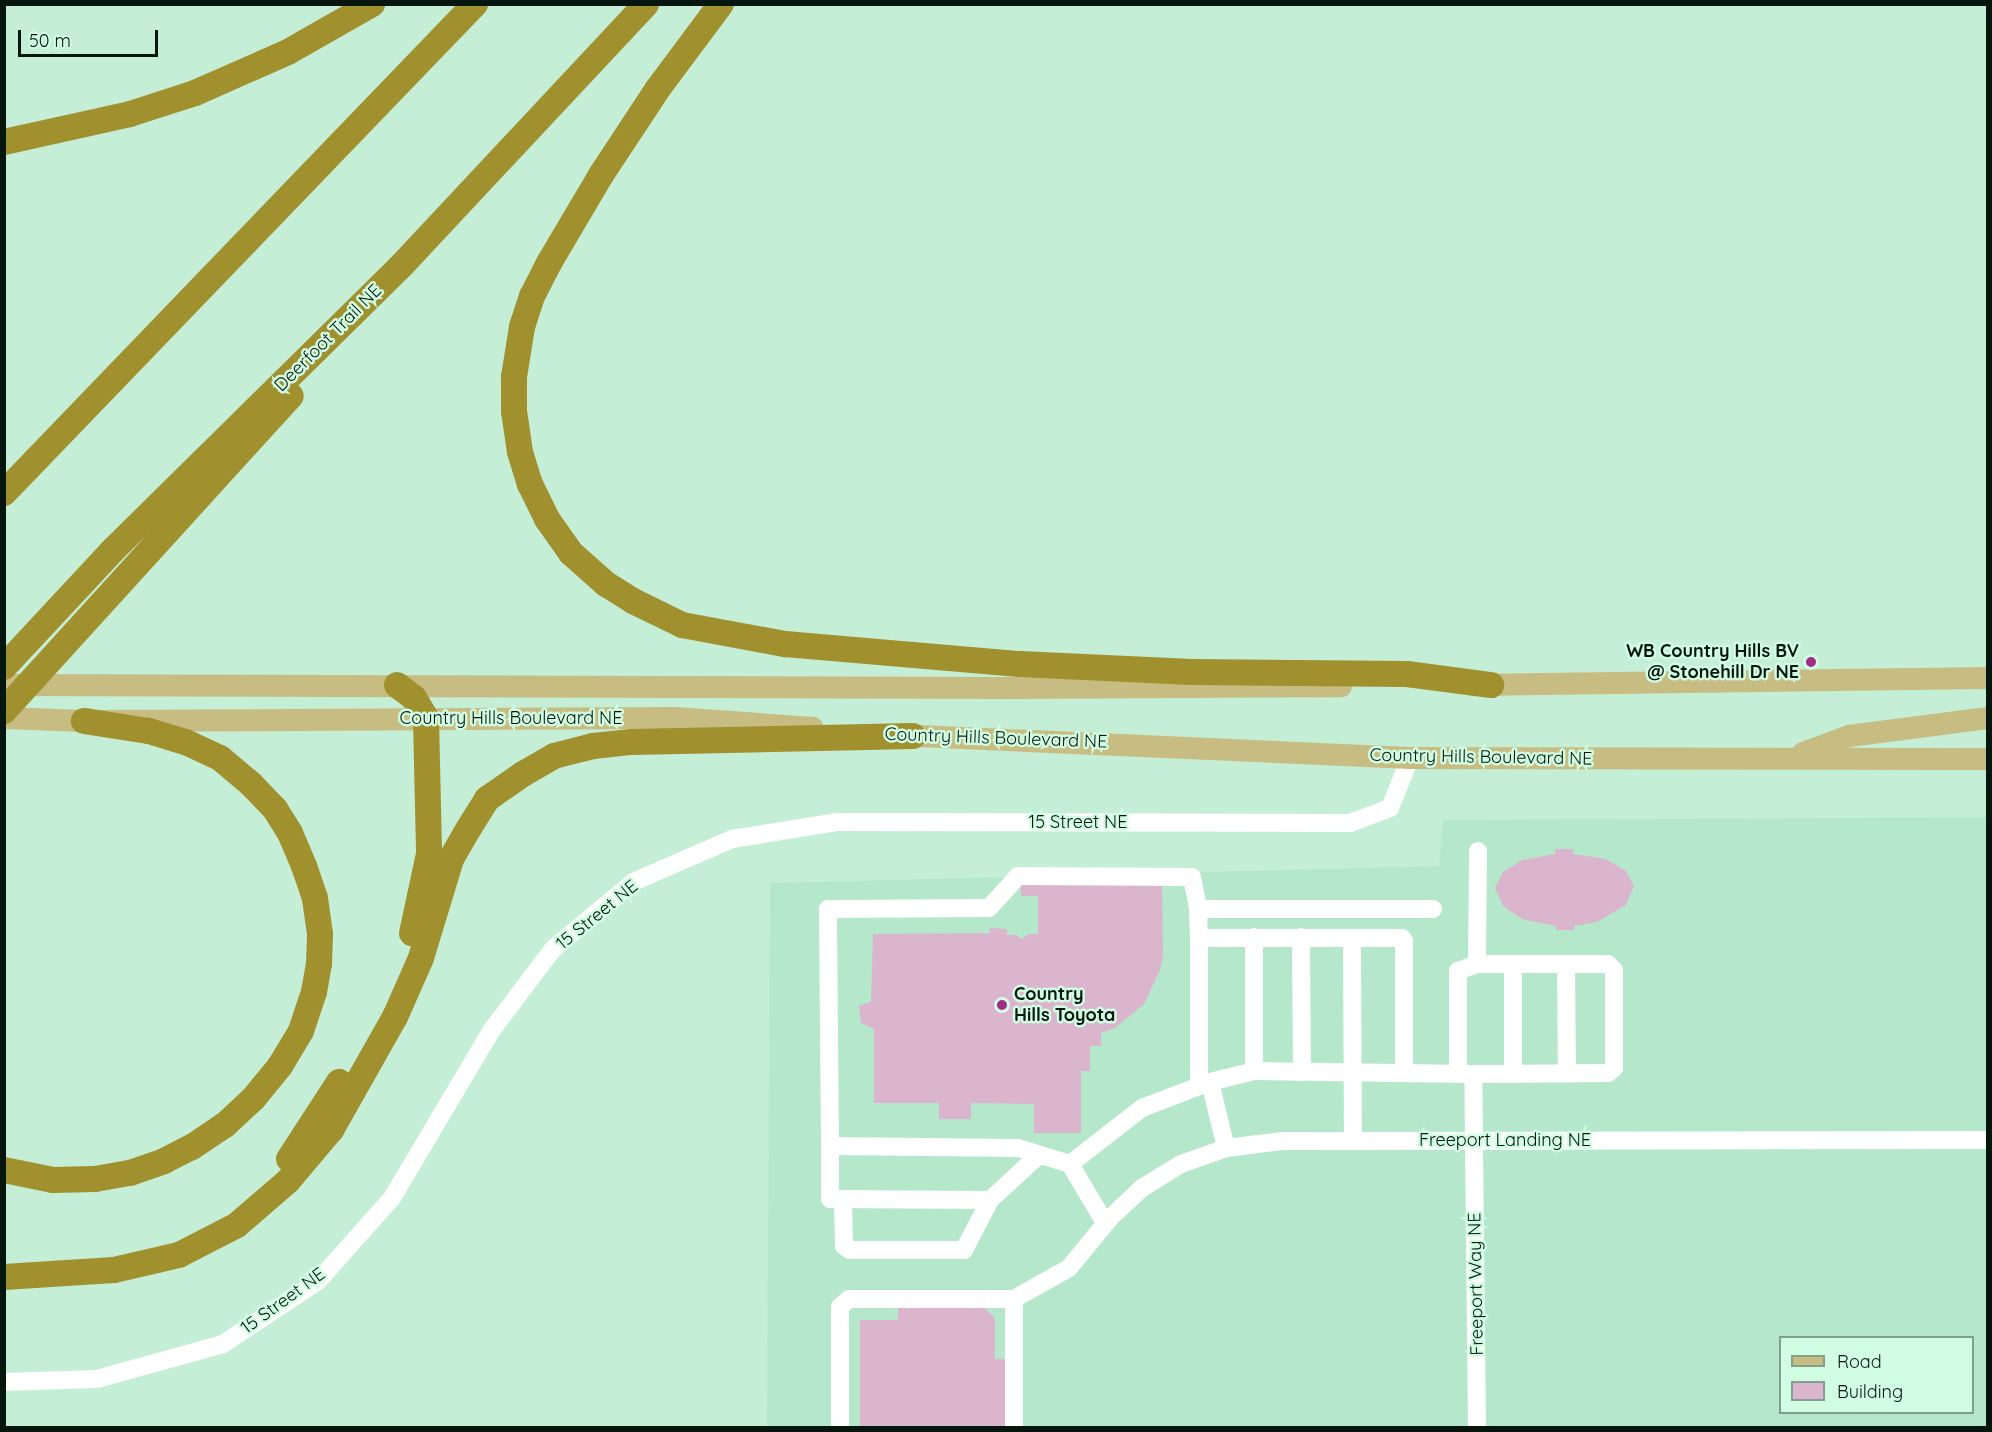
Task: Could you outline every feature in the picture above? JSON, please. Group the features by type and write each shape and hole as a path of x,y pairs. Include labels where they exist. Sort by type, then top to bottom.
{"highway":[{"path":"4,142 130,114 195,93 288,52 372,4"},
{"path":"4,493 475,4"},
{"name":"Deerfoot Trail NE","path":"4,667 112,551 402,265 646,4"},
{"path":"721,4 657,90 601,175 532,296 522,327 514,377 514,411 520,452 530,484 547,519 571,553 597,576 633,602 682,625 785,644 1020,664 1192,672 1407,674 1491,685"},
{"path":"4,711 255,438 402,265"},
{"path":"114,1270 179,1244 238,1210 288,1162 332,1094 392,987 416,921 429,854 426,718 414,698 397,685"},
{"path":"4,1170 53,1180 94,1179 130,1173 164,1161 192,1147 225,1125 254,1100 280,1066 301,1031 314,992 319,964 320,934 315,898 304,866 280,817 251,784 220,758 185,742 148,731 84,721"},
{"path":"4,1277 114,1270 179,1255 210,1241 264,1204 311,1157 331,1130 395,1017 421,958 452,859 487,800 505,785 554,756 622,743 913,736"}],"main road":[{"name":"Country Hills Boulevard NE","path":"4,686 1018,688 1491,685 1988,678"},
{"name":"Country Hills Boulevard NE","path":"4,718 84,721 675,718 913,736 1410,758 1988,759"},
{"path":"1790,758 1849,735 1988,718"},
{"path":"1940,759 1988,773"}],"street":[{"name":"15 Street NE","path":"4,1382 97,1379 223,1344 318,1281 392,1198 490,1031 554,949 633,882 732,839 837,822 1350,823 1390,808 1410,758"},
{"path":"1070,1164 1142,1108 1204,1084 1254,1071 1466,1074 1608,1073 1614,1068 1614,970 1608,964 1477,964 1478,851"},
{"path":"990,1200 830,1199 828,909 989,908 1018,876 1191,877 1198,909 1204,1084 1226,1148"},
{"path":"1198,909 1433,909"},
{"path":"1254,937 1254,1071"},
{"path":"1301,937 1302,1072"},
{"path":"1352,938 1353,1141"},
{"path":"1198,939 1402,938 1404,941 1404,1073"},
{"name":"Freeport Way NE","path":"1477,964 1458,971 1466,1074 1475,1140 1477,1428"},
{"path":"1513,964 1513,1074"},
{"path":"1566,964 1567,1073"},
{"name":"Freeport Landing NE","path":"1014,1299 1069,1268 1105,1223 1142,1188 1181,1164 1226,1148 1282,1142 1353,1141 1988,1140"},
{"path":"830,1146 1018,1148 1070,1164 1105,1223"},
{"path":"843,1199 844,1246 850,1250 964,1250 990,1200 1039,1155"},
{"path":"840,1428 840,1307 849,1299 1014,1299 1014,1428"}],"shaded area":[{"path":"1987,817 1987,1427 767,1428 770,883 1439,866 1443,820"}],"building":[{"path":"1555,849 1573,849 1573,854 1606,859 1626,871 1634,886 1626,905 1597,922 1574,926 1574,930 1556,930 1556,926 1522,919 1503,906 1495,888 1503,872 1522,860 1555,854"},
{"name":"Country Hills Toyota","path":"1020,878 1162,880 1163,956 1160,970 1144,1004 1115,1028 1101,1033 1101,1046 1090,1046 1090,1071 1081,1071 1081,1133 1034,1133 1034,1104 971,1103 971,1119 939,1119 939,1103 874,1103 874,1029 861,1023 859,1006 871,1002 873,934 990,933 990,928 1007,929 1007,935 1017,935 1021,939 1029,934 1038,934 1038,896 1021,896"},
{"path":"898,1305 981,1305 995,1318 995,1359 1009,1359 1009,1428 860,1428 860,1320 898,1320"}],"place":[{"name":"WB Country Hills BV @ Stonehill Dr NE","path":"1811,662"},
{"name":"Country Hills Toyota","path":"1002,1005"}]}
